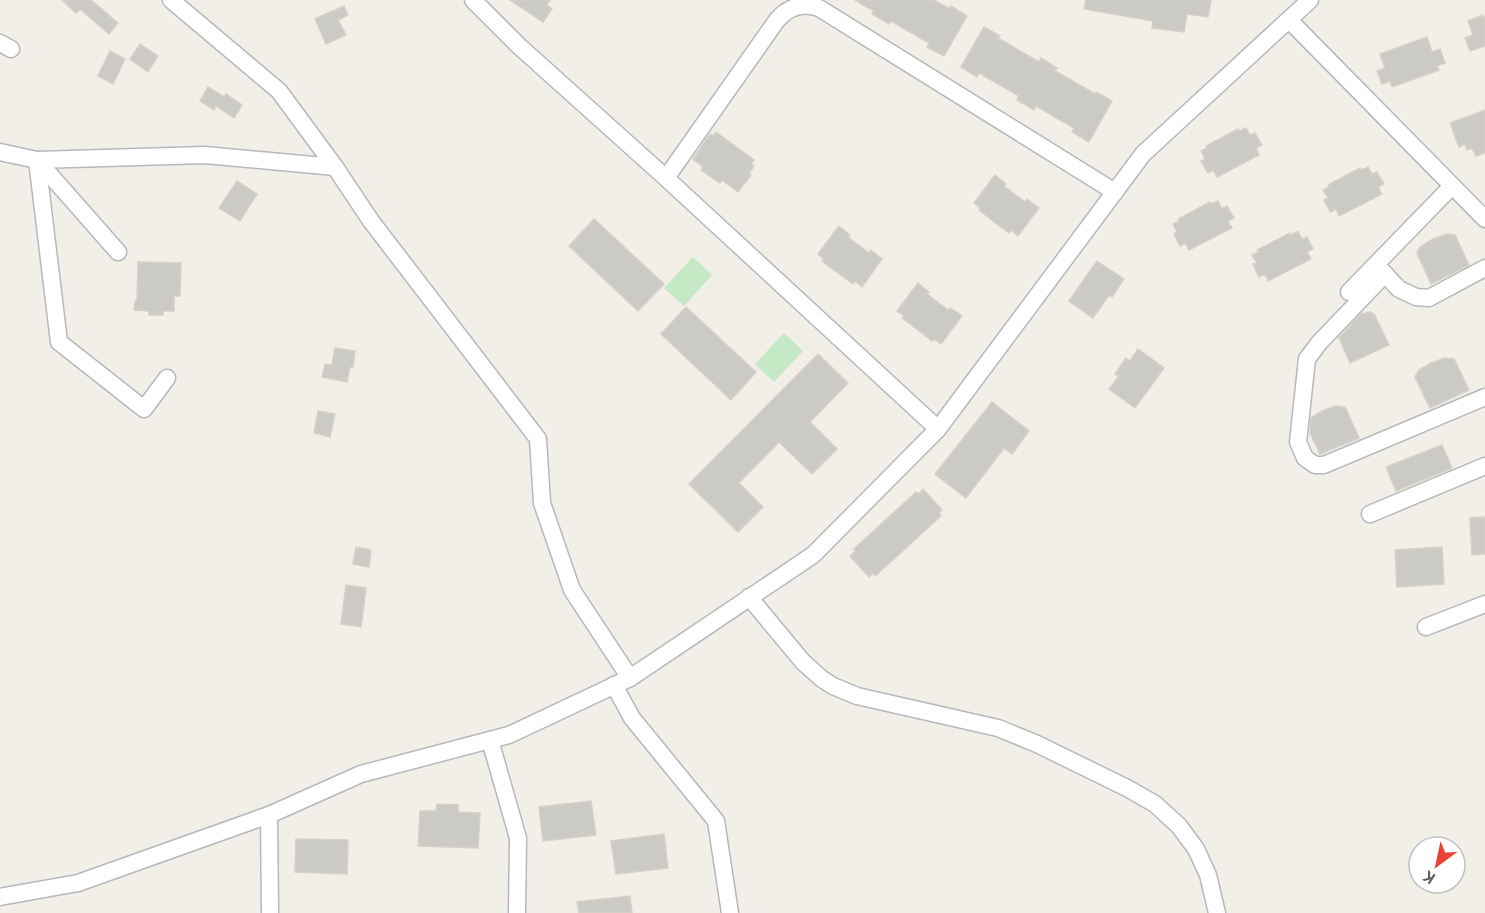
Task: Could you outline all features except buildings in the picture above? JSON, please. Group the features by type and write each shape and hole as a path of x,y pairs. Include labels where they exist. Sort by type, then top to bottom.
{"street":[{"path":"171,0 279,91 335,167 371,221 538,439 543,503 572,590 622,682 632,718 716,821 730,913"},
{"path":"473,0 519,46 938,429"},
{"path":"0,897 78,883 269,814 361,774 509,735 622,682 813,555 938,429 1143,154 1310,0"},
{"path":"666,178 777,20 788,10 808,5 819,8 1115,192"},
{"path":"1289,20 1452,186 1478,202 1485,219"},
{"path":"0,152 37,160 205,154 335,167"},
{"path":"37,160 118,252"},
{"path":"37,160 59,342 144,409 168,378"},
{"path":"1452,186 1380,269 1307,359 1298,442 1305,458 1315,465 1324,465 1485,397"},
{"path":"1380,269 1399,289 1416,297 1429,298 1485,268"},
{"path":"1349,292 1380,269"},
{"path":"1370,514 1485,466"},
{"path":"749,597 808,667 833,686 857,696 998,728 1037,744 1155,804 1179,826 1196,849 1208,875 1217,913"},
{"path":"1426,627 1485,604"},
{"path":"490,740 518,838 517,913"},
{"path":"269,814 270,913"}],"green space":[{"path":"693,257 712,275 684,306 664,288"},
{"path":"784,333 803,351 774,382 755,364"}]}
